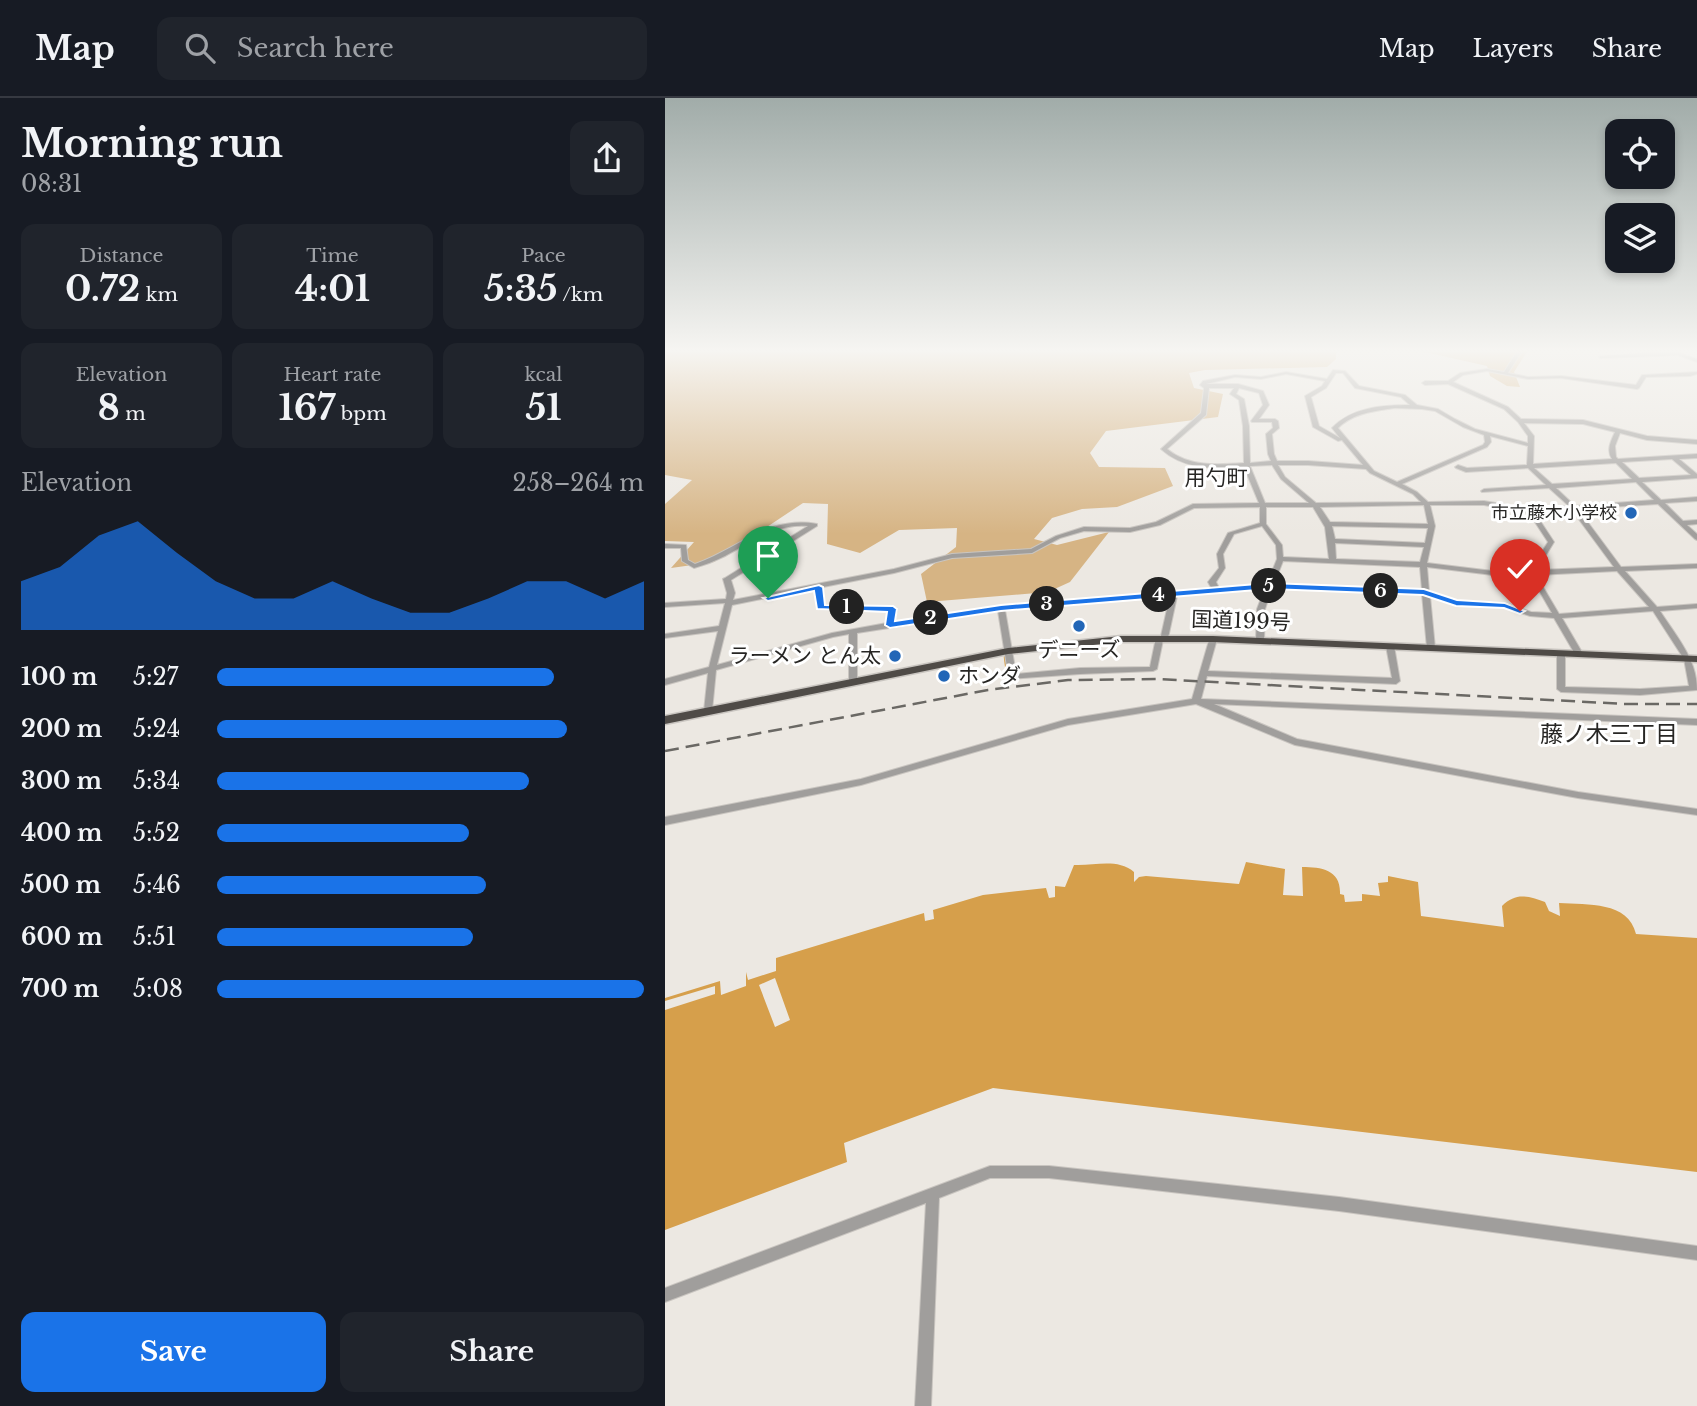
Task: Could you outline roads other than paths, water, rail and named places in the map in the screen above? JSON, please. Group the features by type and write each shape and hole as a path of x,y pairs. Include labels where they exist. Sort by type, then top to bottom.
{"highway":[{"name":"国道199号","path":"1163,636 1561,654 1578,651"},
{"name":"国道199号","path":"665,714 708,708 1008,649 1163,636 1692,657"},
{"name":"国道199号","path":"665,720 708,708"}],"street":[{"path":"1205,411 1164,449 1182,461 1230,468 1273,463 1366,467"},
{"path":"1244,411 1247,426 1247,466 1263,505 1263,524 1279,545 1280,559 1261,609 1260,639"},
{"path":"1247,426 1263,411"},
{"path":"1312,411 1316,427 1344,443"},
{"path":"1385,411 1347,416 1335,428 1344,443 1366,467 1427,504 1432,526 1423,565 1430,646"},
{"path":"1439,411 1444,412 1455,422 1530,445"},
{"path":"1509,411 1531,436 1530,467 1573,507 1619,569 1692,657 1694,688 1640,692 1562,689 1561,654"},
{"path":"1256,420 1275,421 1276,428 1269,434 1273,463 1280,479 1315,505 1328,523 1333,561"},
{"path":"1520,421 1583,422 1647,438 1697,442"},
{"path":"1618,430 1612,449 1618,461 1697,538"},
{"path":"1397,484 1485,446 1488,442 1486,432"},
{"path":"1458,467 1467,470 1697,456"},
{"path":"1673,457 1696,476"},
{"path":"1484,491 1696,476"},
{"path":"665,605 729,602 819,587 952,556 1032,551 1058,537 1084,529 1130,530 1158,524 1193,506 1484,503 1531,511 1697,499"},
{"path":"1531,511 1551,542 1532,573"},
{"path":"1681,523 1697,522"},
{"path":"1328,523 1432,526"},
{"path":"665,545 684,546 685,561 694,566 763,532 794,524 815,525 727,579 731,593 712,670 708,708"},
{"path":"1216,590 1212,582 1222,568 1220,554 1231,533 1263,524"},
{"path":"1332,541 1428,545"},
{"path":"1280,559 1423,565 1501,574 1697,565"},
{"path":"1532,573 1578,651"},
{"path":"665,682 801,643 890,625 1001,608 1269,586 1424,592 1456,603 1505,606 1530,614 1558,616 1697,606"},
{"path":"819,587 821,607 893,609 890,625"},
{"path":"1001,608 1012,677 1080,671 1153,669 1174,593"},
{"path":"665,636 722,628"},
{"path":"853,632 854,680"},
{"path":"1196,701 1213,639"},
{"path":"1204,673 1397,681 1390,646"},
{"path":"1196,701 1295,742 1578,795 1697,812"},
{"path":"665,821 861,782 1068,722 1196,701 1697,722"},
{"path":"665,1294 991,1172 1049,1172 1339,1204 1697,1252"},
{"path":"923,1406 933,1194"}],"waterway":[{"path":"1005,657 1008,681"}],"railway":[{"path":"665,751 988,690 1068,680 1156,679 1626,704 1697,704"}],"place":[{"name":"市立藤木小学校","path":"1631,513"},
{"name":"デニーズ","path":"1079,626"},
{"name":"ラーメン とん太","path":"895,656"},
{"name":"ホンダ","path":"944,676"}],"district":[{"name":"用勺町","path":"1216,478"},
{"name":"藤ノ木三丁目","path":"1609,734"}]}
